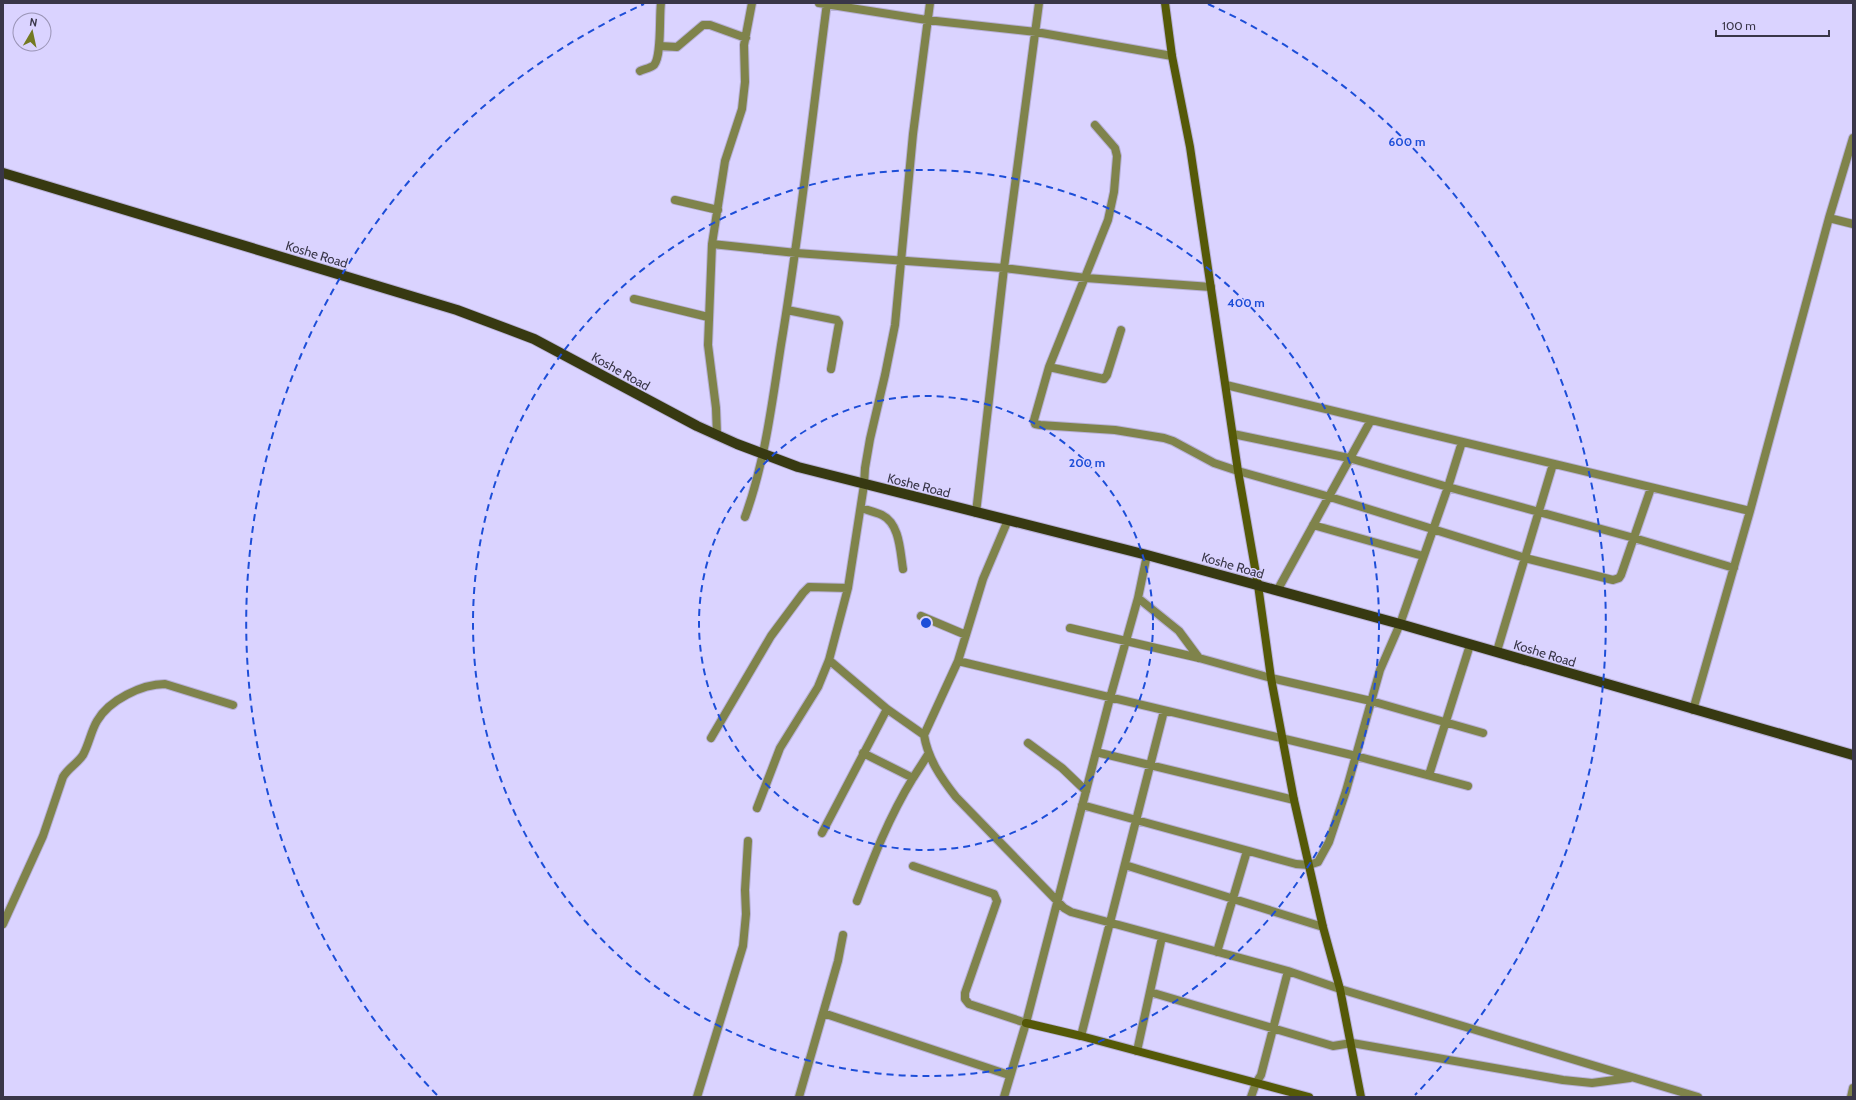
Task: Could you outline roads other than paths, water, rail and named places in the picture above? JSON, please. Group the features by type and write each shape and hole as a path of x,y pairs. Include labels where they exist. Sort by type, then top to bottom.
{"main road":[{"name":"Koshe Road","path":"3,173 492,322 544,344 666,410 717,435 764,455 798,467 864,485 1147,555 1258,585 1470,645 1497,651 1693,710 1853,755"}],"street":[{"path":"640,71 653,66 656,63 659,46 661,3"},
{"path":"717,435 716,408 708,346 712,244 725,161 742,109 745,82 746,38 752,3"},
{"path":"758,808 780,748 818,686 829,660 848,588 870,439 886,375 895,325 930,3"},
{"path":"976,512 1004,268 1039,3"},
{"path":"1165,3 1172,56 1190,146 1238,471 1258,585 1271,678 1294,800 1323,927 1340,989 1352,1043 1361,1097"},
{"path":"745,517 753,496 764,455 796,253 824,4 927,20 1036,32 1172,56"},
{"path":"659,46 677,47 703,25 710,25 746,38"},
{"path":"1095,125 1115,148 1117,156 1112,207 1086,278 1049,367 1034,420 1035,424 1115,430 1164,438 1173,441 1214,463 1238,471 1330,497 1525,558 1613,580 1619,578 1621,575 1651,488"},
{"path":"1693,710 1750,511 1829,218 1853,138"},
{"path":"675,200 718,210"},
{"path":"1829,218 1853,224"},
{"path":"712,244 796,253 1004,268 1086,278 1211,287"},
{"path":"634,299 708,317"},
{"path":"787,310 837,320 839,323 831,369"},
{"path":"1049,367 1104,379 1107,375 1121,330"},
{"path":"1226,385 1750,511"},
{"path":"1277,591 1371,420"},
{"path":"1233,434 1350,458 1448,487 1634,538 1734,568"},
{"path":"1082,805 1296,864 1309,865 1318,862 1329,842 1356,756 1380,670 1400,624 1448,487 1462,442"},
{"path":"1497,651 1553,464"},
{"path":"861,508 882,515 889,521 895,530 899,541 903,569"},
{"path":"924,735 958,661 983,578 1008,520"},
{"path":"1313,525 1423,556"},
{"path":"1004,1097 1009,1075 1026,1023 1058,903 1110,698 1138,598 1147,555"},
{"path":"711,738 771,636 802,593 809,587 848,588"},
{"path":"1138,598 1179,631 1199,658"},
{"path":"921,616 966,635"},
{"path":"1070,628 1199,658 1271,678 1445,721 1483,733"},
{"path":"1429,775 1470,645"},
{"path":"829,660 887,709 924,735 929,753 944,782 963,806 993,838 1026,868 1058,903 1071,912 1288,971 1340,989 1698,1097"},
{"path":"958,661 1164,712 1356,756 1468,786"},
{"path":"3,924 42,836 63,777 66,771 78,761 84,753 97,721 102,714 135,690 155,684 165,684 233,705"},
{"path":"822,834 887,709"},
{"path":"1081,1036 1152,765 1164,712"},
{"path":"1028,743 1062,768 1086,791"},
{"path":"1096,752 1294,800"},
{"path":"863,753 913,778"},
{"path":"857,901 879,842 896,806 929,753"},
{"path":"697,1097 743,946 746,914 745,885 748,841"},
{"path":"1218,952 1247,851"},
{"path":"1125,865 1323,927"},
{"path":"913,866 994,894 997,901 966,993 965,999 969,1004 1026,1023 1081,1036 1309,1097"},
{"path":"799,1097 838,961 843,935"},
{"path":"1137,1051 1162,937"},
{"path":"1251,1097 1256,1083 1261,1075 1288,971"},
{"path":"1150,992 1333,1046 1352,1043 1563,1080 1592,1083 1634,1077"},
{"path":"823,1013 1009,1075"},
{"path":"1851,1097 1853,1088"}]}
